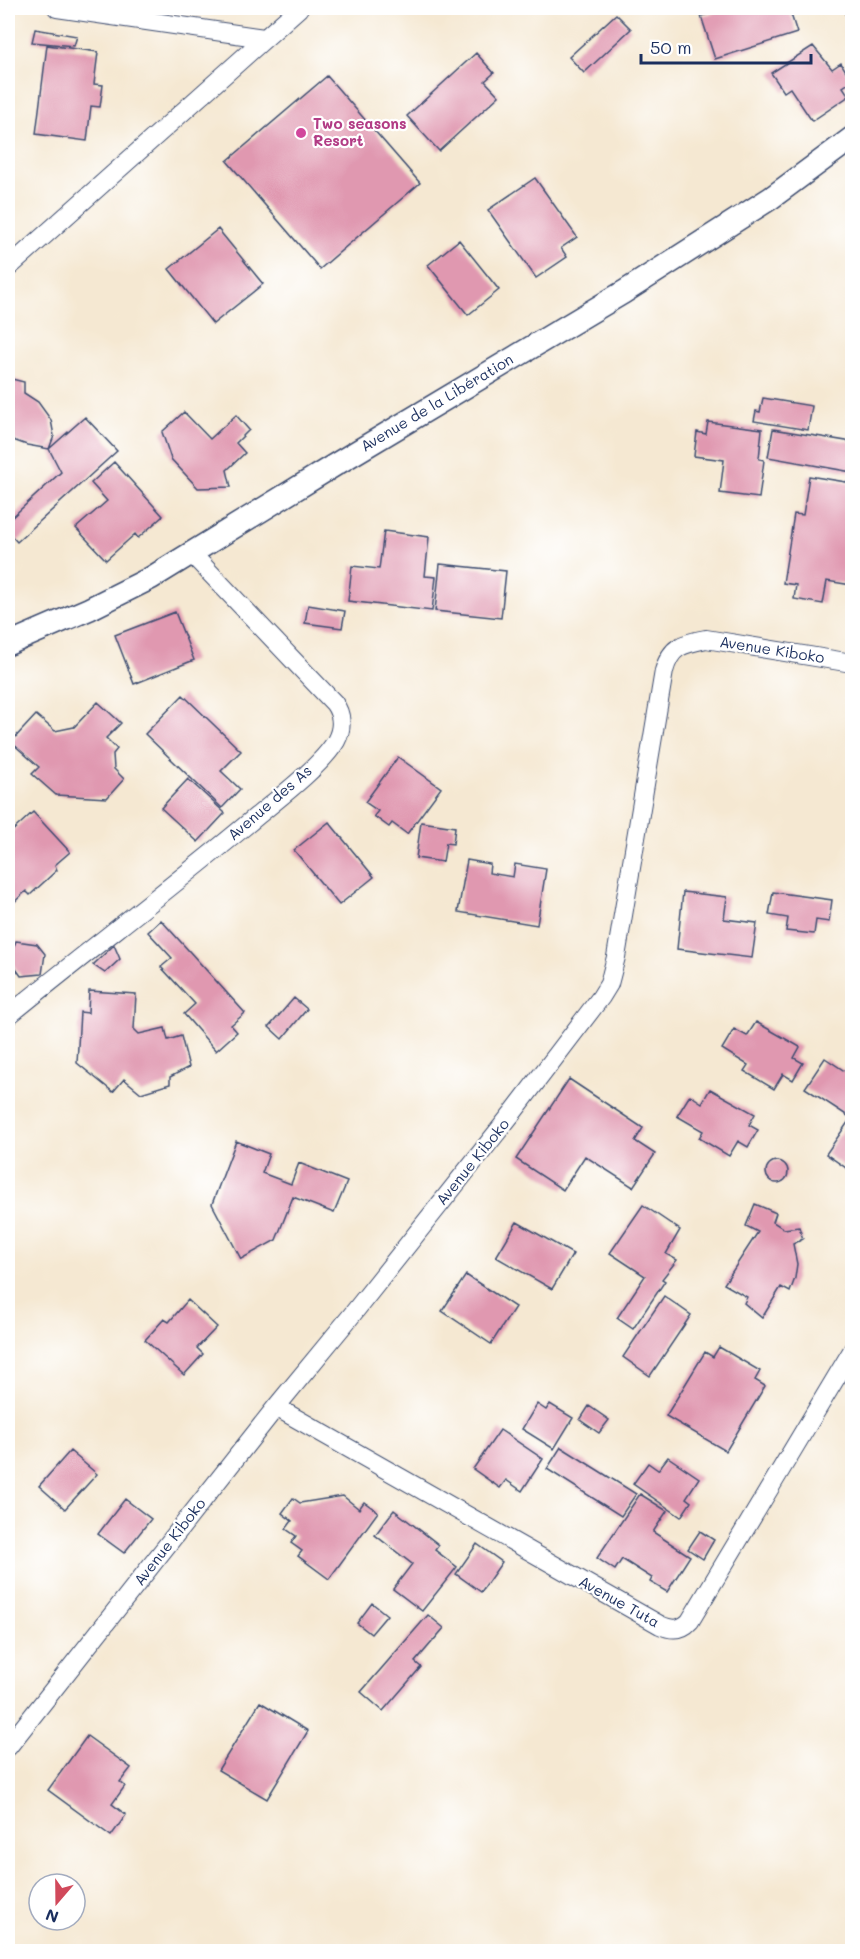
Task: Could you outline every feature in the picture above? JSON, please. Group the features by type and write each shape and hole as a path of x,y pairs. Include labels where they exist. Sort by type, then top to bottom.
{"street":[{"path":"57,8 264,38"},
{"path":"8,268 299,8"},
{"name":"Avenue de la Libération","path":"8,644 120,594 191,553 634,286 771,198 852,138"},
{"name":"Avenue des As","path":"8,1016 277,799 329,750 339,735 341,718 334,703 191,553"},
{"name":"Avenue Kiboko","path":"8,1747 602,997 609,984 616,957 664,671 671,654 682,644 706,639 852,663"},
{"name":"Avenue Tuta","path":"276,1407 660,1625 672,1629 680,1628 690,1621 852,1351"}],"building":[{"path":"730,8 789,8 797,33 715,59 701,16"},
{"path":"852,9 852,25 845,14"},
{"path":"616,14 631,29 584,73 569,57"},
{"path":"35,29 77,36 74,46 32,42"},
{"path":"47,45 98,52 94,84 103,85 100,107 91,106 87,141 36,134"},
{"path":"813,46 832,69 841,63 852,81 843,87 849,96 812,121 790,88 784,92 771,73"},
{"path":"476,53 494,73 485,81 499,96 439,151 407,116"},
{"path":"327,76 420,183 320,269 227,161"},
{"path":"8,166 13,172 8,178"},
{"path":"535,178 577,237 561,248 567,257 536,278 488,210"},
{"path":"218,229 263,284 213,324 169,269"},
{"path":"459,240 499,290 468,315 428,265"},
{"path":"8,378 24,382 24,393 38,402 51,420 54,436 49,449 13,440 8,445"},
{"path":"763,398 812,406 808,430 754,421 756,411 760,412"},
{"path":"184,412 210,439 236,415 249,430 236,443 245,453 227,470 231,487 198,488 171,459 162,432"},
{"path":"85,417 117,451 17,542 8,532 8,521 61,472 49,449"},
{"path":"708,422 762,429 759,459 764,460 759,498 720,493 724,460 694,456 697,432 706,434"},
{"path":"773,429 852,442 852,472 768,457"},
{"path":"114,462 163,516 138,538 135,534 106,560 76,528 107,501 91,483"},
{"path":"809,476 852,483 852,585 827,581 823,604 794,599 796,585 783,583 794,514 803,515"},
{"path":"384,531 429,537 425,576 436,577 432,611 348,601 352,566 379,569"},
{"path":"440,564 506,571 501,618 435,611"},
{"path":"308,605 345,611 342,628 305,623"},
{"path":"175,612 194,660 134,684 115,635"},
{"path":"183,695 241,751 221,771 240,789 222,808 145,734"},
{"path":"98,702 121,723 106,738 117,749 113,754 114,769 124,779 107,798 56,795 32,774 39,767 11,742 36,715 55,731 74,727"},
{"path":"398,757 441,788 407,834 392,823 389,827 374,816 378,811 365,802"},
{"path":"188,779 225,813 198,842 161,808"},
{"path":"33,812 70,852 55,865 57,870 30,895 26,891 8,908 8,835"},
{"path":"329,822 374,877 339,905 294,850"},
{"path":"421,822 455,827 453,844 446,843 443,862 416,858"},
{"path":"467,860 490,864 489,873 513,877 515,864 546,869 537,925 458,912"},
{"path":"683,892 727,897 724,919 757,923 752,958 677,949"},
{"path":"773,892 832,900 829,922 816,920 814,934 786,931 788,918 769,915"},
{"path":"161,920 245,1013 231,1025 237,1032 216,1051 184,1014 195,1004 161,967 172,958 148,932"},
{"path":"16,941 37,944 45,954 42,974 21,976 9,959"},
{"path":"114,945 120,959 105,973 93,965"},
{"path":"89,991 136,994 134,1029 139,1034 165,1028 168,1040 181,1036 189,1067 170,1077 170,1084 141,1093 124,1079 113,1092 77,1063 80,1012 88,1013"},
{"path":"294,998 307,1009 282,1039 269,1027"},
{"path":"756,1022 800,1047 794,1058 803,1063 793,1080 783,1074 774,1089 744,1071 748,1065 722,1049 734,1029 747,1036"},
{"path":"825,1058 852,1076 852,1172 826,1154 851,1118 805,1088"},
{"path":"569,1079 643,1128 635,1141 655,1154 633,1187 585,1156 563,1190 516,1159"},
{"path":"710,1089 755,1114 749,1125 758,1130 748,1147 738,1141 729,1156 699,1138 703,1131 677,1116 690,1095 702,1103"},
{"path":"236,1141 269,1154 262,1173 291,1184 299,1163 347,1182 334,1213 293,1197 276,1240 241,1259 212,1204"},
{"path":"777,1161 785,1164 788,1172 785,1180 777,1183 769,1180 766,1172 769,1164"},
{"path":"755,1204 776,1213 773,1222 784,1229 799,1227 803,1239 793,1244 797,1264 790,1292 781,1287 762,1318 744,1303 747,1297 724,1284 758,1232 746,1226"},
{"path":"643,1205 680,1230 666,1254 677,1260 662,1279 665,1281 633,1329 617,1318 645,1276 610,1253"},
{"path":"517,1222 573,1254 552,1289 496,1257"},
{"path":"466,1275 515,1307 491,1344 442,1311"},
{"path":"664,1296 691,1315 650,1376 623,1357"},
{"path":"188,1300 217,1327 197,1348 203,1354 184,1375 145,1340 164,1319 169,1322"},
{"path":"719,1347 760,1371 755,1380 765,1386 726,1451 666,1416 705,1352 713,1357"},
{"path":"537,1404 546,1410 550,1404 573,1418 554,1449 522,1429"},
{"path":"589,1406 609,1420 599,1433 580,1420"},
{"path":"500,1430 543,1459 522,1491 506,1480 500,1488 473,1469"},
{"path":"561,1447 636,1494 621,1516 547,1469"},
{"path":"70,1451 97,1474 65,1509 39,1486"},
{"path":"668,1457 699,1478 686,1498 691,1502 681,1517 633,1484 648,1463 658,1470"},
{"path":"640,1494 667,1511 653,1532 690,1556 667,1592 650,1582 652,1578 622,1559 615,1570 597,1558"},
{"path":"343,1496 359,1509 364,1502 378,1512 329,1579 298,1556 302,1551 291,1543 296,1536 286,1529 292,1521 282,1513 293,1498 300,1503"},
{"path":"125,1499 151,1519 124,1553 98,1534"},
{"path":"394,1510 439,1545 435,1550 457,1567 422,1611 393,1589 412,1564 375,1535"},
{"path":"700,1531 714,1540 703,1559 688,1549"},
{"path":"477,1544 502,1562 481,1592 456,1574"},
{"path":"372,1603 387,1615 371,1634 357,1623"},
{"path":"428,1615 444,1628 415,1662 421,1667 383,1711 361,1692"},
{"path":"260,1702 308,1731 267,1799 218,1770"},
{"path":"87,1736 131,1768 120,1782 125,1786 112,1804 126,1815 111,1836 48,1790"}],"place":[{"name":"Two seasons Resort","path":"301,133"}]}
